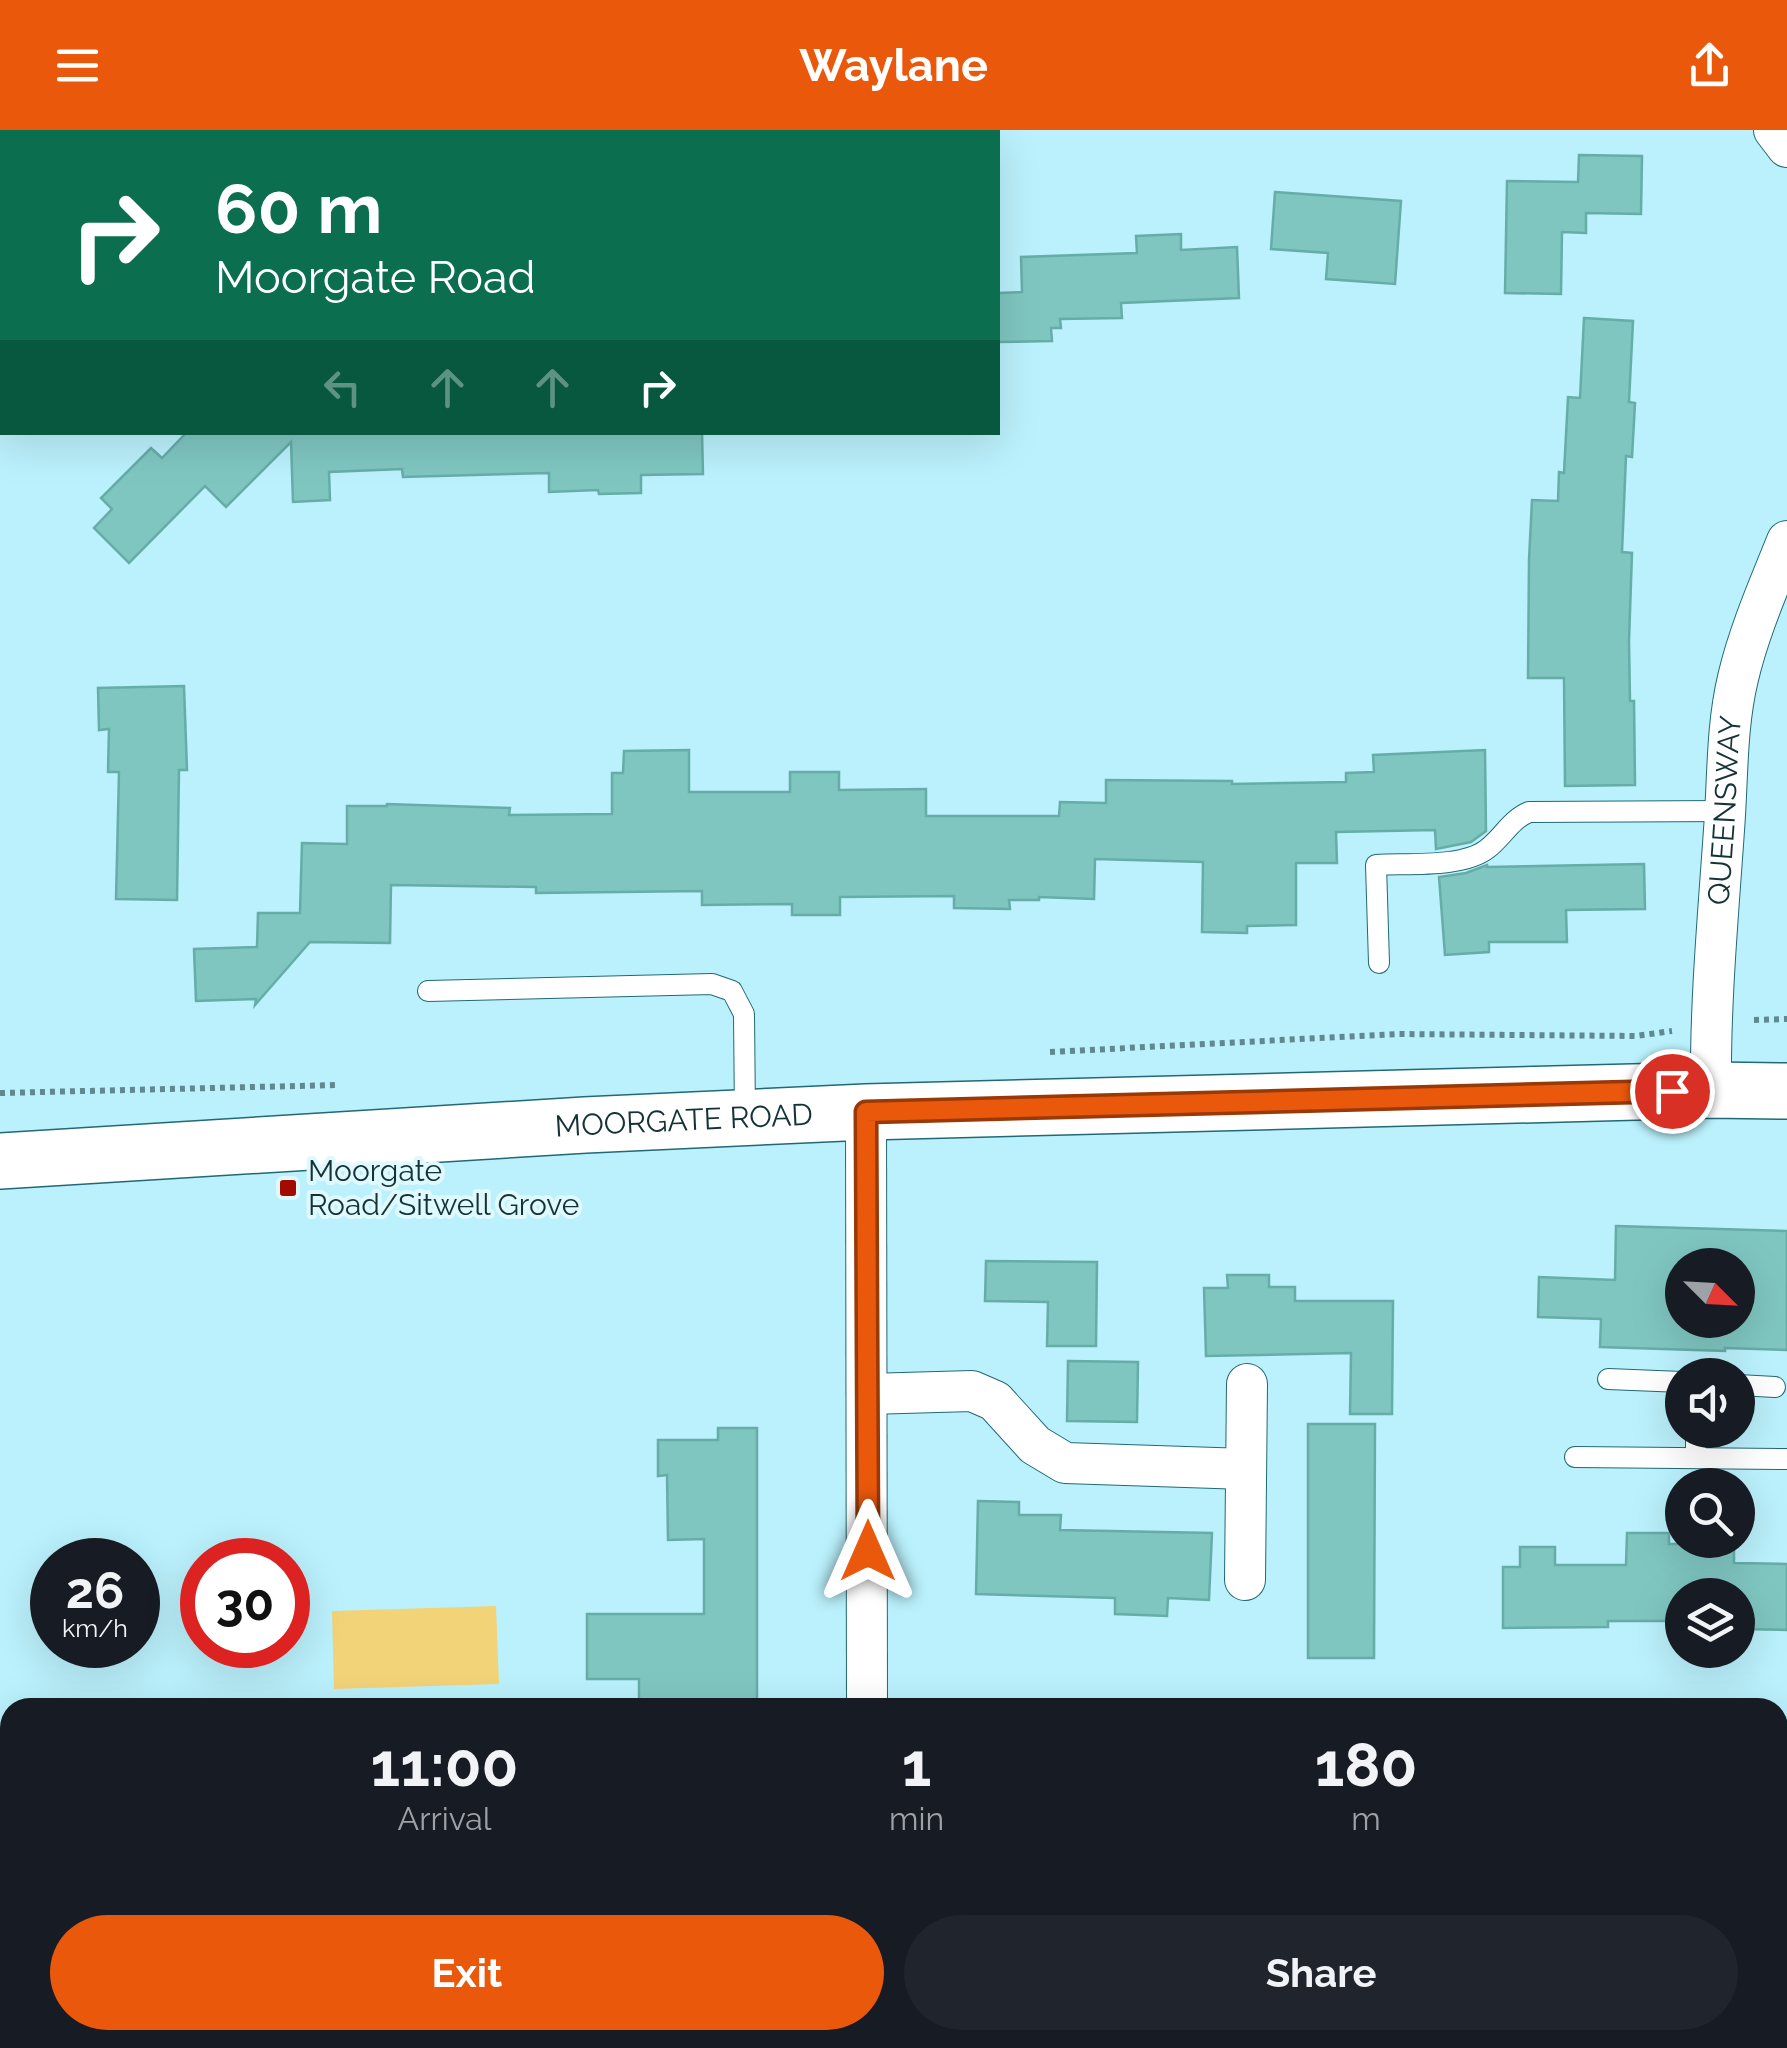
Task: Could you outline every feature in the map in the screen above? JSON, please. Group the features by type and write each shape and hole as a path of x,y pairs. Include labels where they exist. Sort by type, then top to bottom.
{"main road":[{"name":"MOORGATE ROAD","path":"0,1161 866,1112 1787,1091"}],"street":[{"path":"1774,130 1787,147"},
{"name":"QUEENSWAY","path":"1711,1090 1710,1026 1728,733 1738,678 1757,615 1787,541"},
{"path":"866,1112 867,1698"},
{"path":"1245,1580 1247,1384"},
{"path":"868,1394 972,1392 995,1401 1035,1445 1065,1463 1246,1470"}],"lane":[{"path":"1379,964 1376,865 1474,856 1488,849 1515,818 1528,812 1726,811"},
{"path":"428,991 712,984 732,991 744,1014 745,1118"},
{"path":"1608,1380 1665,1382"},
{"path":"1755,1386 1775,1387"},
{"path":"1696,1448 1696,1458"},
{"path":"1576,1457 1787,1459"}],"shaded area":[{"path":"496,1606 499,1684 334,1689 332,1611"}],"building":[{"path":"1579,155 1642,156 1641,214 1586,213 1586,233 1562,232 1561,294 1505,293 1507,181 1578,182"},
{"path":"1275,192 1401,201 1395,284 1326,279 1328,253 1271,249"},
{"path":"1181,234 1181,250 1237,247 1239,298 1121,303 1122,318 1060,319 1061,328 1051,328 1052,341 1000,342 1000,293 1022,292 1021,257 1137,253 1136,236"},
{"path":"1584,318 1633,321 1629,402 1635,403 1632,457 1626,456 1622,552 1632,553 1629,641 1635,785 1565,786 1564,678 1528,678 1532,500 1558,501 1559,472 1564,473 1568,397 1580,398"},
{"path":"184,435 702,435 703,474 641,475 641,493 599,494 598,490 549,492 549,473 403,477 402,469 329,472 330,500 293,502 291,442 226,507 205,486 129,563 94,528 112,509 101,498 151,448 162,458"},
{"path":"184,686 187,770 179,770 177,900 116,899 119,772 108,772 109,729 99,730 98,688"},
{"path":"689,750 689,792 790,792 790,772 839,772 839,790 926,789 926,816 1059,816 1060,802 1106,803 1106,780 1346,782 1346,773 1374,772 1373,755 1485,750 1486,831 1471,842 1436,849 1435,830 1336,832 1337,863 1296,863 1296,925 1247,926 1247,933 1202,932 1203,862 1095,859 1094,899 1009,900 1010,909 954,908 954,896 840,897 840,915 792,915 792,904 702,905 702,891 536,893 536,887 391,885 390,943 310,942 255,1005 256,999 196,1001 194,949 257,947 258,913 300,913 302,843 347,844 347,806 510,808 509,815 612,814 612,773 623,773 624,751"},
{"path":"1644,864 1645,909 1566,910 1567,942 1489,942 1489,952 1445,955 1439,877 1487,865"},
{"path":"1616,1226 1787,1231 1787,1350 1600,1347 1601,1319 1538,1317 1539,1277 1615,1280"},
{"path":"986,1261 1097,1262 1096,1346 1047,1346 1048,1302 985,1301"},
{"path":"1227,1275 1269,1275 1269,1287 1295,1287 1295,1301 1393,1301 1392,1414 1350,1414 1351,1353 1206,1356 1204,1288 1228,1288"},
{"path":"1068,1361 1138,1362 1137,1422 1067,1421"},
{"path":"1308,1424 1375,1424 1374,1658 1308,1658"},
{"path":"718,1428 757,1428 757,1698 639,1698 639,1679 587,1679 587,1614 704,1614 704,1539 668,1540 667,1475 658,1476 658,1440 718,1440"},
{"path":"978,1501 1019,1502 1019,1515 1061,1515 1060,1530 1212,1533 1209,1600 1168,1598 1167,1616 1115,1614 1115,1598 976,1594"},
{"path":"1627,1533 1665,1533 1665,1558 1734,1558 1734,1563 1787,1564 1787,1630 1755,1629 1755,1578 1665,1578 1665,1621 1608,1621 1608,1627 1503,1628 1503,1567 1520,1567 1520,1547 1555,1547 1555,1565 1626,1565"}],"place":[{"name":"Moorgate Road/Sitwell Grove","path":"288,1188"}],"route":[{"path":"868,1551 866,1112 1672,1091"}]}
